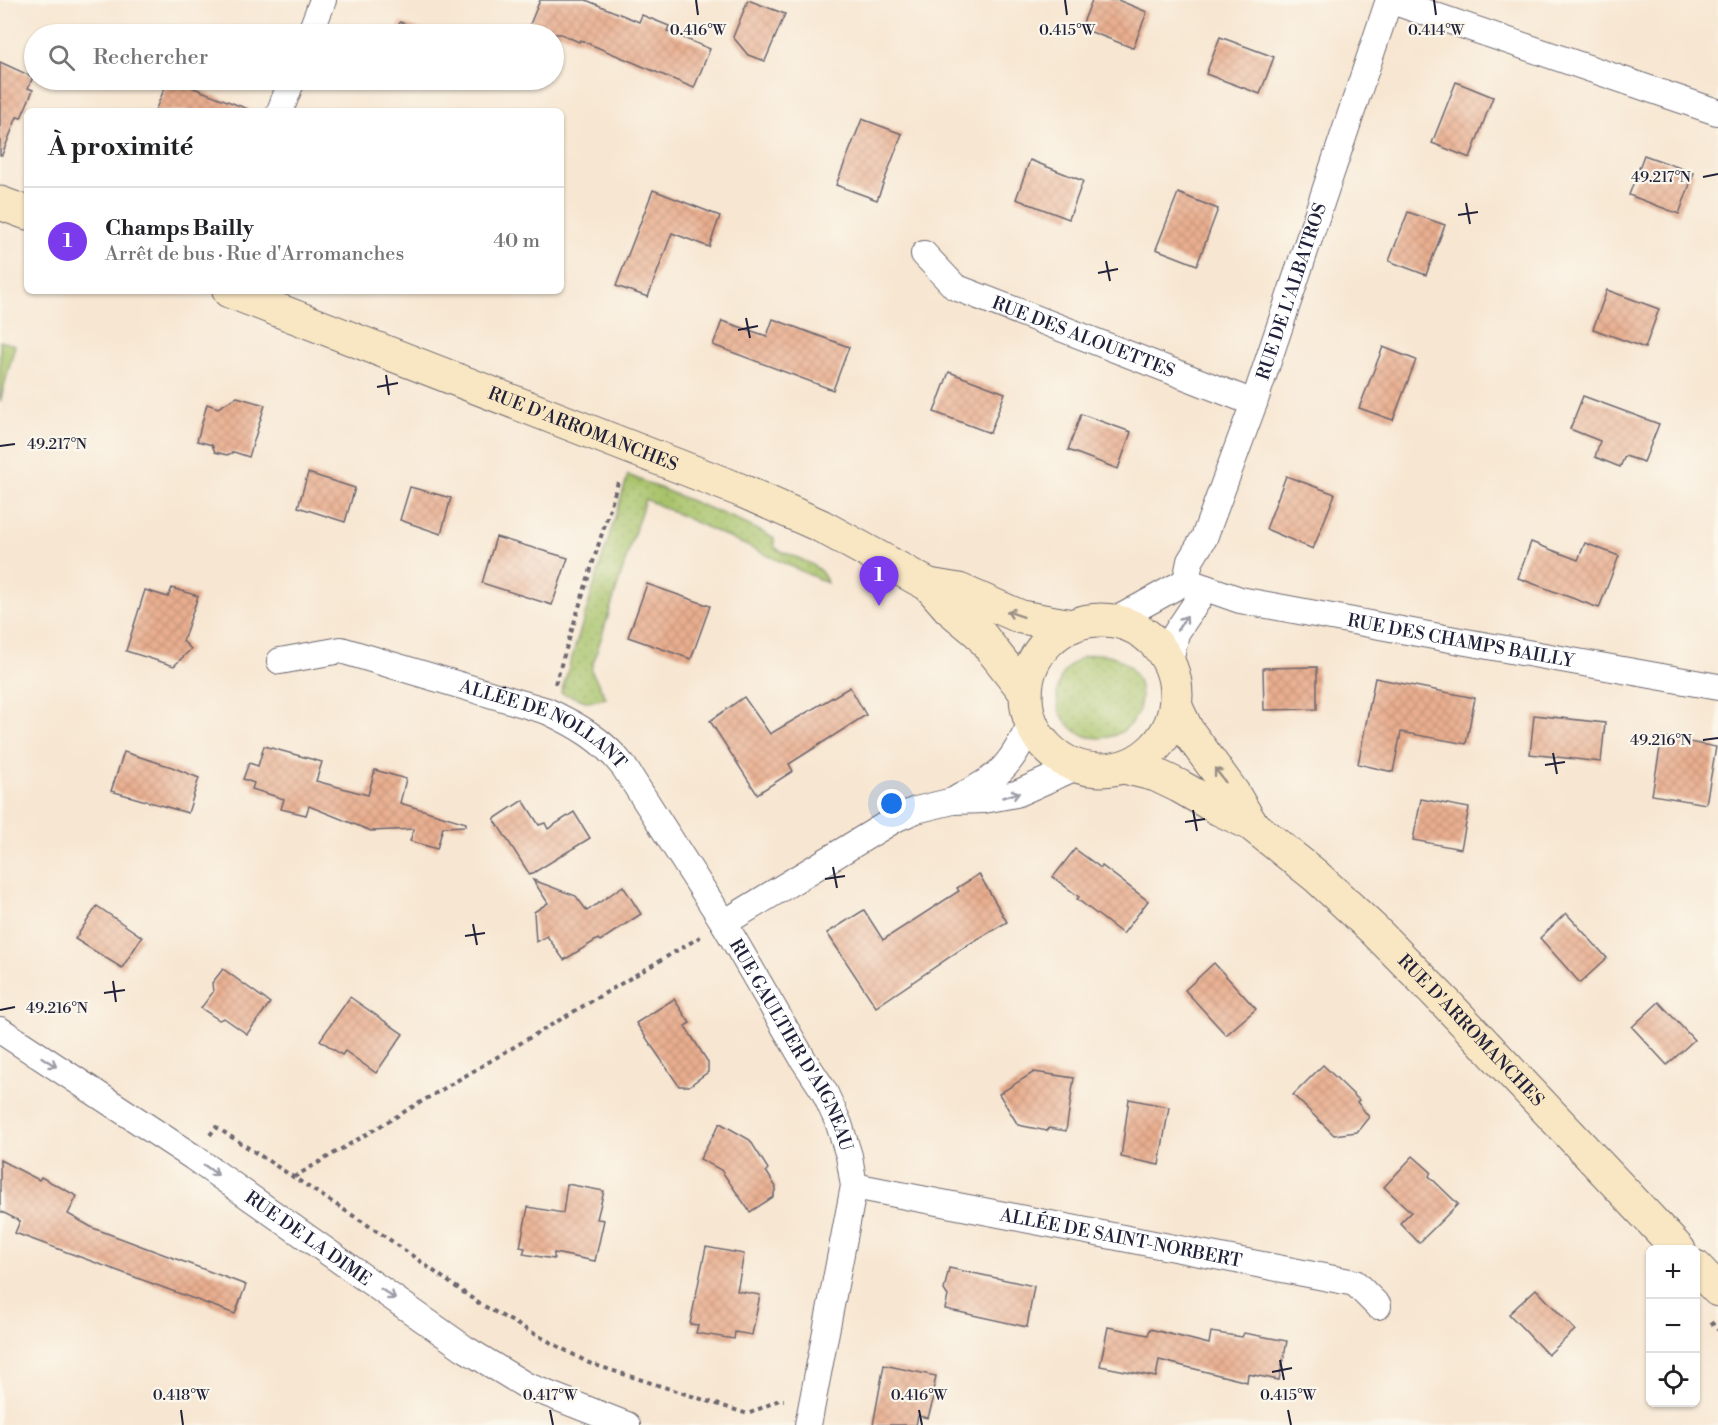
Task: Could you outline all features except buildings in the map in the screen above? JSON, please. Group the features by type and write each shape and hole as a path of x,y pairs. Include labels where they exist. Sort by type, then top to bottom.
{"main road":[{"path":"0,203 24,212"},
{"name":"RUE D'ARROMANCHES","path":"237,294 740,490 821,526 929,585 959,590 1021,616 1072,626"},
{"name":"RUE D'ARROMANCHES","path":"929,585 949,608 979,633 1028,708"},
{"path":"1093,621 1114,621 1141,631 1162,650 1170,663 1177,692 1176,707 1167,733 1149,754 1124,768 1108,771 1076,767 1049,750 1039,738 1028,708 1030,671 1039,652 1054,637 1072,626 1093,621"},
{"name":"RUE D'ARROMANCHES","path":"1176,707 1187,730 1233,792 1251,824"},
{"name":"RUE D'ARROMANCHES","path":"1124,768 1156,776 1179,786 1251,824 1316,876 1374,930 1446,1003 1674,1245"},
{"path":"1700,1272 1718,1290"}],"street":[{"path":"314,24 323,0"},
{"path":"1389,0 1717,112"},
{"name":"RUE DE L'ALBATROS","path":"1196,585 1190,561 1204,538 1254,403 1389,0"},
{"path":"281,108 288,90"},
{"name":"RUE DES ALOUETTES","path":"924,254 955,287 1254,403"},
{"path":"1114,621 1162,592 1196,585"},
{"path":"1170,663 1176,633 1196,585"},
{"name":"RUE DES CHAMPS BAILLY","path":"1196,585 1252,602 1718,687"},
{"name":"ALLÉE DE NOLLANT","path":"280,661 341,650 547,711 572,723 610,749 624,767 724,923"},
{"name":"RUE GAULTIER D'AIGNEAU","path":"953,801 997,774 1009,762 1028,708"},
{"name":"RUE GAULTIER D'AIGNEAU","path":"811,1415 854,1186 849,1156 839,1124 824,1091 724,923 897,818 916,810 953,801 984,800 1016,794 1076,767"},
{"name":"RUE DE LA DIME","path":"0,1030 193,1157 474,1354 525,1385 627,1425"},
{"name":"ALLÉE DE SAINT-NORBERT","path":"854,1186 1354,1283 1378,1306"}],"path":[{"path":"547,711 622,470"},
{"path":"294,1177 724,923"},
{"path":"193,1157 216,1126 386,1237 477,1302 589,1363 748,1414 779,1400 811,1415"}],"green space":[{"path":"0,341 15,345 0,402"},
{"path":"628,475 735,519 774,538 775,548 813,565 824,576 827,583 645,499 591,670 606,698 589,702 561,693"},
{"path":"1099,654 1115,657 1129,666 1138,680 1141,696 1138,712 1129,726 1115,735 1099,738 1083,735 1069,726 1060,712 1057,696 1060,680 1069,666 1083,657"}],"place":[{"name":"Champs Bailly","path":"879,606"}]}
